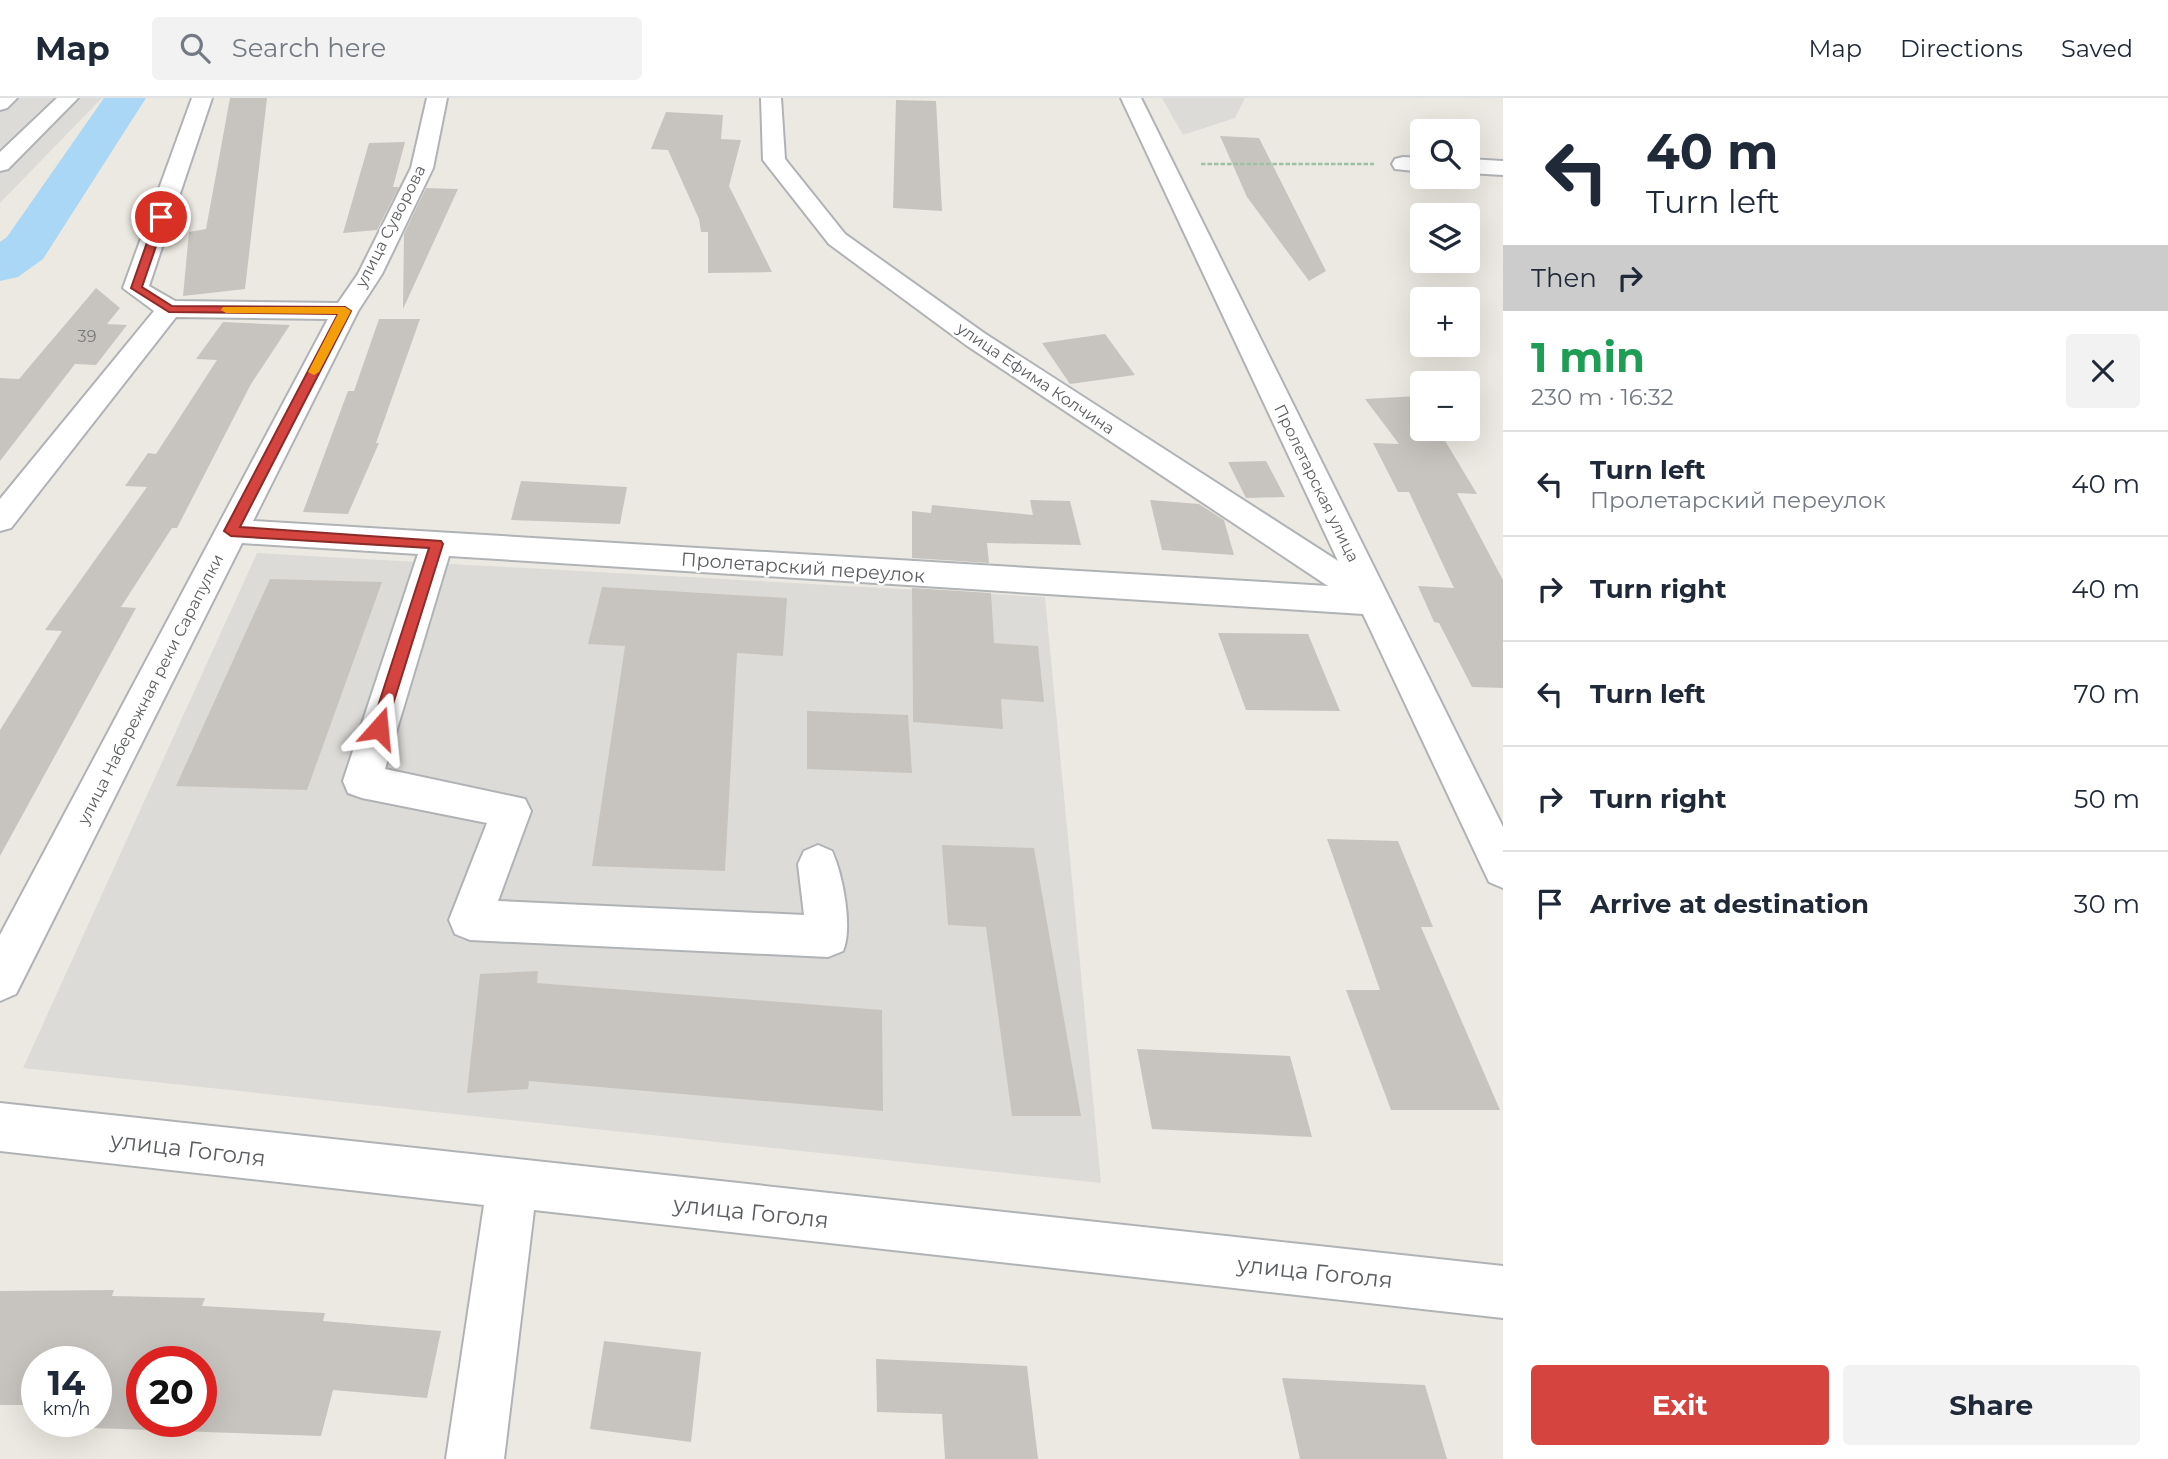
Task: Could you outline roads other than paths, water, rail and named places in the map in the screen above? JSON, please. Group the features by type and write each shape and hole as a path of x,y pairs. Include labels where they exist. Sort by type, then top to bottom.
{"street":[{"path":"0,104 6,98"},
{"path":"0,164 68,98"},
{"path":"202,98 136,288 169,309 345,311"},
{"name":"улица Суворова","path":"345,311 370,274 422,168 437,98"},
{"name":"улица Ефима Колчина","path":"771,98 774,160 837,239 975,338 1375,602"},
{"name":"Пролетарская улица","path":"1131,98 1503,869"},
{"path":"1480,167 1503,168"},
{"path":"0,520 169,309"},
{"name":"улица Набережная реки Сарапулки","path":"0,979 17,912 231,531 345,311"},
{"name":"Пролетарский переулок","path":"231,531 1375,602"},
{"path":"437,544 362,781 511,811 470,920 828,937 818,864"},
{"name":"улица Гоголя","path":"0,1127 512,1186 1503,1292"},
{"path":"475,1459 512,1186"}],"waterway":[{"path":"0,266 25,248 125,98"}]}
